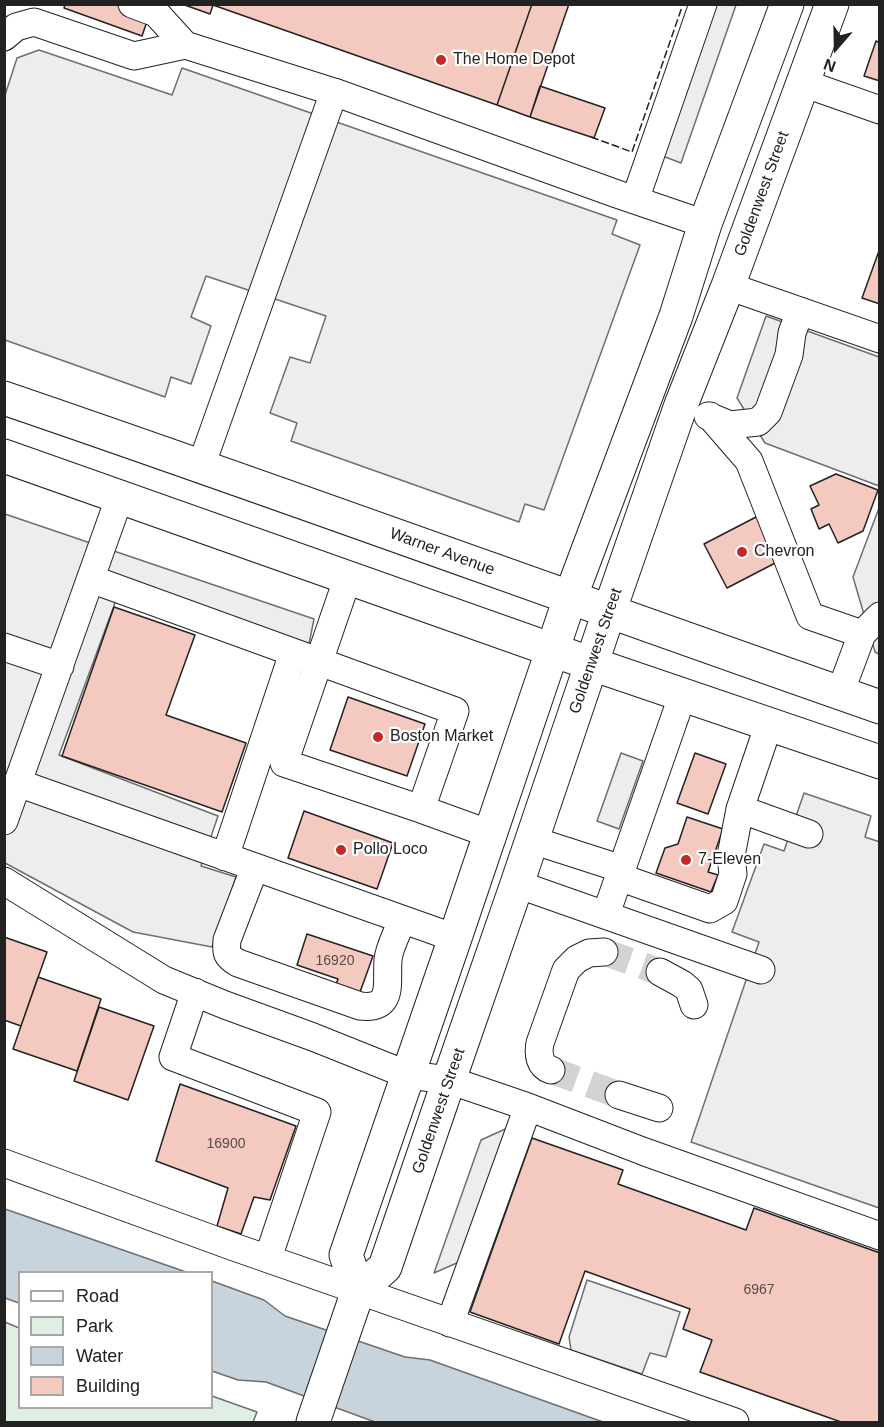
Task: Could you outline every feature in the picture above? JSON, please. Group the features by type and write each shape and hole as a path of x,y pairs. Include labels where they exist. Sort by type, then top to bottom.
{"main road":[{"path":"358,1291 346,1256 570,598 676,316 705,224 787,4"},
{"path":"776,36 802,4"},
{"name":"Goldenwest Street","path":"321,1420 358,1291 385,1267 518,884 609,612 696,411 728,286 832,4"},
{"name":"Warner Avenue","path":"4,398 879,707"},
{"path":"4,456 592,664 879,762"}],"lane":[{"path":"132,4 156,13 186,45 334,92 705,224"},
{"path":"635,200 703,4"},
{"path":"4,37 34,14 134,56 186,45"},
{"path":"803,83 879,110"},
{"path":"201,466 334,92"},
{"path":"728,286 879,339"},
{"path":"696,411 730,425 758,422 768,412 789,355 792,333 800,311"},
{"path":"696,411 749,461 810,616 871,625 840,693"},
{"path":"4,820 120,496"},
{"path":"348,577 284,763 490,834"},
{"path":"91,579 455,711 421,809"},
{"path":"4,647 60,666"},
{"path":"225,857 293,652"},
{"path":"606,914 683,694"},
{"path":"532,840 710,909 724,901 733,874 731,856 740,809 769,724"},
{"path":"18,783 455,938"},
{"path":"740,809 809,834"},
{"path":"255,867 227,940 226,951 229,957 238,963 360,1006 372,1008 380,1004 389,987 388,958 402,920"},
{"path":"4,881 164,980 195,993 313,1036 408,1075 449,1080 528,1107 645,1152 879,1236"},
{"path":"518,884 761,970"},
{"path":"551,1070 546,1068 540,1060 540,1043 566,970 577,959 589,953 604,952"},
{"path":"660,972 689,990 694,1005"},
{"path":"195,993 174,1057 318,1112 267,1258"},
{"path":"620,1095 659,1108"},
{"path":"450,1323 528,1107"},
{"path":"4,1163 358,1291 735,1422"}],"green space":[{"path":"5,1322 18,1328 18,1409 213,1409 213,1396 257,1412 253,1422 5,1422"}],"shaded area":[{"path":"703,5 736,5 681,163 652,152"},
{"path":"39,50 172,95 182,68 617,220 612,234 640,245 544,510 525,504 519,522 291,441 297,423 270,413 290,357 310,363 326,316 206,276 191,317 211,326 191,384 171,377 165,397 5,340 5,95 17,58"},
{"path":"766,316 879,357 879,486 765,443 737,398"},
{"path":"879,508 879,654 875,652 853,577"},
{"path":"5,514 314,619 308,649 122,584 59,755 218,816 201,866 236,877 212,947 133,932 5,863"},
{"path":"621,753 643,761 619,829 597,821"},
{"path":"804,793 871,816 865,837 880,842 879,1208 691,1142 759,942 732,932 764,844 784,851"},
{"path":"523,1121 475,1255 434,1273 481,1140"},
{"path":"587,1280 680,1312 666,1357 650,1353 642,1374 571,1350 569,1337"}],"water":[{"path":"5,1209 183,1271 18,1271 18,1303 5,1298"},
{"path":"213,1281 264,1300 285,1316 405,1357 430,1360 603,1422 375,1422 266,1382 238,1380 213,1371"}],"building":[{"path":"65,4 153,4 142,36 64,8"},
{"name":"The Home Depot","path":"182,4 532,4 497,105 213,5 210,14"},
{"path":"532,4 569,4 530,117 497,105"},
{"path":"876,41 880,43 880,81 864,76"},
{"path":"540,86 605,108 594,138 530,117"},
{"path":"880,248 880,304 862,298"},
{"path":"836,474 878,490 863,531 838,543 829,524 819,529 811,509 819,505 810,486"},
{"name":"Chevron","path":"758,516 781,560 727,588 704,544"},
{"path":"114,607 195,635 166,715 246,743 222,812 62,756"},
{"name":"Boston Market","path":"348,697 425,724 407,776 330,750"},
{"path":"695,753 726,764 708,814 677,803"},
{"name":"Pollo Loco","path":"304,811 393,843 377,889 288,858"},
{"name":"7-Eleven","path":"687,817 723,829 708,872 718,875 711,892 656,873 665,848 678,844"},
{"path":"307,934 373,956 359,995 335,987 338,979 297,965"},
{"path":"4,937 47,952 21,1026 4,1020"},
{"path":"38,977 101,999 77,1071 13,1049"},
{"path":"99,1007 154,1026 128,1100 74,1081"},
{"path":"180,1084 296,1126 270,1200 254,1197 241,1234 217,1226 228,1188 156,1161"},
{"path":"532,1138 623,1170 618,1184 746,1230 754,1208 880,1253 880,1422 841,1422 700,1372 712,1340 683,1329 690,1309 585,1271 559,1344 470,1312"}],"tunnel":[{"path":"604,952 660,972"},
{"path":"551,1070 619,1095"}],"fence":[{"path":"591,137 632,152 683,4"}],"place":[{"name":"The Home Depot","path":"441,60"},
{"name":"Chevron","path":"742,552"},
{"name":"Boston Market","path":"378,737"},
{"name":"Pollo Loco","path":"341,850"},
{"name":"7-Eleven","path":"686,860"}]}
